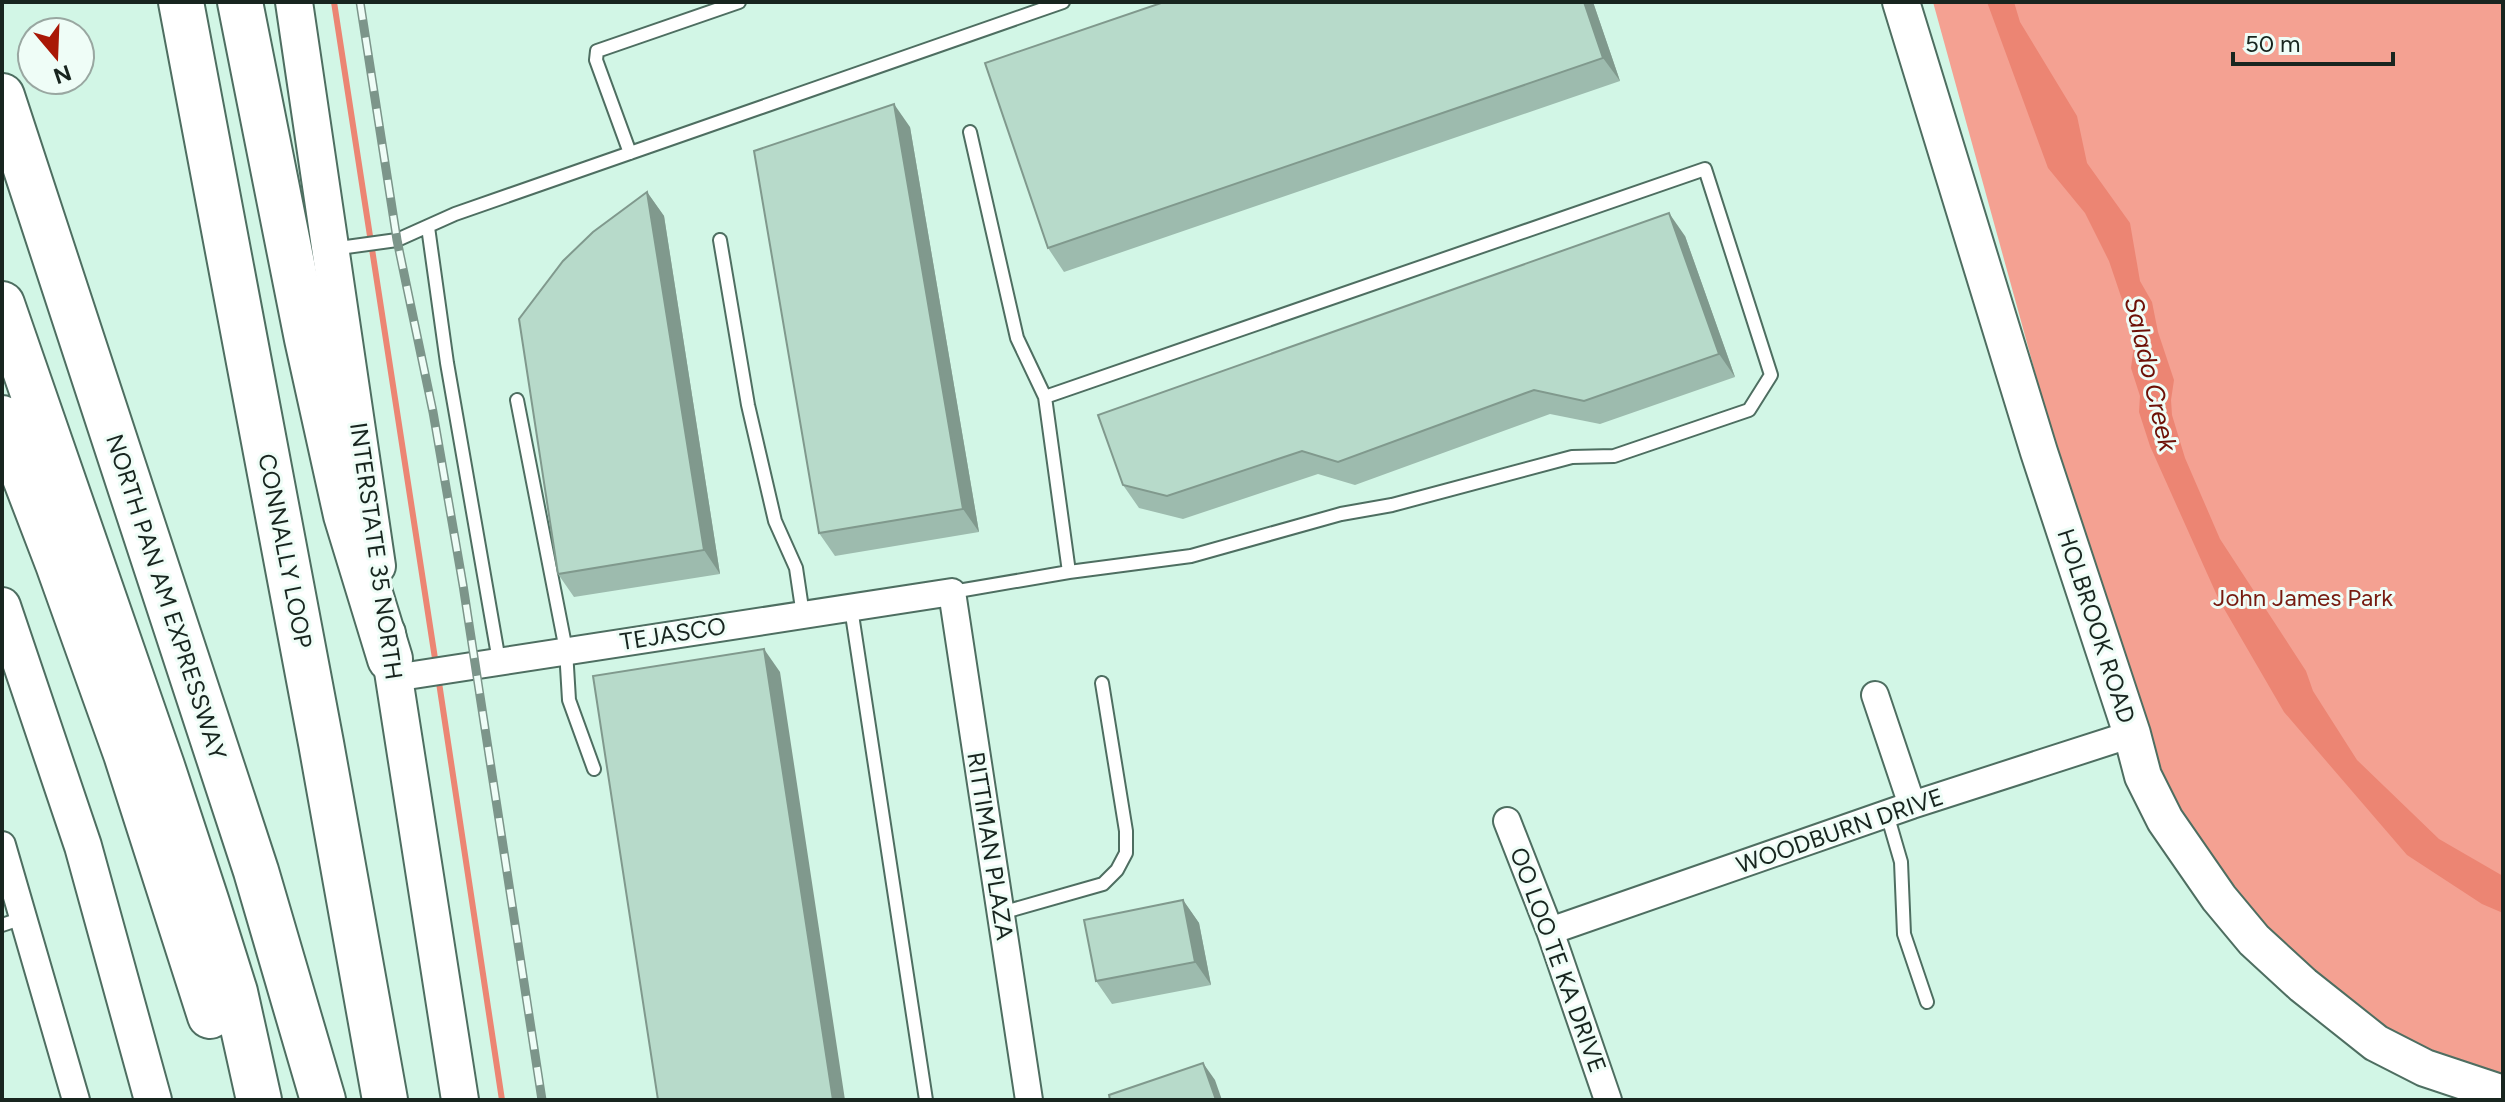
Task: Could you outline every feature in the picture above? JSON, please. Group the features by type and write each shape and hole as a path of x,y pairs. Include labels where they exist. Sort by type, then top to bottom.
{"highway":[{"name":"CONNALLY LOOP","path":"181,2 310,682 385,1100"},
{"path":"240,2 307,339 343,501 414,670"},
{"name":"NORTH PAN AM EXPRESSWAY","path":"2,96 256,871 323,1100"},
{"path":"2,304 207,903 235,992 259,1100"},
{"path":"2,418 126,754 237,1100"}],"main road":[{"name":"INTERSTATE 35 NORTH","path":"294,2 346,247 414,670 460,1100"},
{"name":"HOLBROOK ROAD","path":"1901,2 2039,452 2143,776 2165,820 2219,898 2254,940 2303,985 2376,1043 2425,1068 2503,1094"},
{"path":"2,606 83,846 153,1100"}],"street":[{"name":"TEJASCO","path":"414,670 499,661 952,592"},
{"name":"RITTIMAN PLAZA","path":"952,592 1029,1100"},
{"path":"1875,695 1912,805"},
{"name":"WOODBURN DRIVE","path":"1550,931 1912,805 2132,734"},
{"name":"OO LOO TE KA DRIVE","path":"1507,821 1550,931 1608,1100"},
{"path":"2,845 13,921 76,1100"}],"lane":[{"path":"630,153 596,60 597,51 739,2"},
{"path":"346,247 411,235 455,214 1063,2"},
{"path":"970,132 1017,338 1045,397 1069,572"},
{"path":"952,592 1191,556 1341,514 1392,505 1572,457 1614,456 1749,410 1771,375 1705,169 1045,397"},
{"path":"428,227 449,379 499,661"},
{"path":"720,240 748,405 775,521 796,568 803,615"},
{"path":"517,400 566,650 569,700 594,769"},
{"path":"851,608 926,1100"},
{"path":"1001,913 1103,884 1117,870 1126,853 1126,831 1102,683"},
{"path":"1887,814 1901,862 1904,934 1927,1002"}],"green space":[{"name":"John James Park","path":"1933,2 2503,2 2503,1092 2405,1058 2195,863 2132,734"}],"water":[{"name":"Salado Creek","path":"1987,2 2014,2 2020,22 2077,116 2087,163 2130,223 2140,281 2152,302 2174,380 2172,415 2185,458 2220,539 2306,671 2313,691 2357,760 2439,839 2503,876 2503,913 2482,904 2407,855 2284,712 2219,600 2150,446 2139,412 2140,396 2131,368 2135,338 2109,261 2085,213 2048,168"}],"building":[{"path":"1164,2 1584,2 1603,58 1048,248 985,63"},
{"path":"894,104 963,509 819,533 754,151"},
{"path":"647,192 704,550 558,574 519,319 563,261 593,232"},
{"path":"1669,213 1719,354 1584,401 1534,390 1338,462 1302,451 1167,496 1123,485 1098,415"},
{"path":"764,649 833,1100 658,1100 593,676"},
{"path":"1183,900 1195,962 1096,981 1084,920"},
{"path":"1203,1063 1216,1100 1110,1100 1109,1095"}],"waterway":[{"path":"334,2 436,665"},
{"path":"438,676 502,1100"}],"railway":[{"path":"360,2 397,240 433,412 463,585 542,1100"}]}
